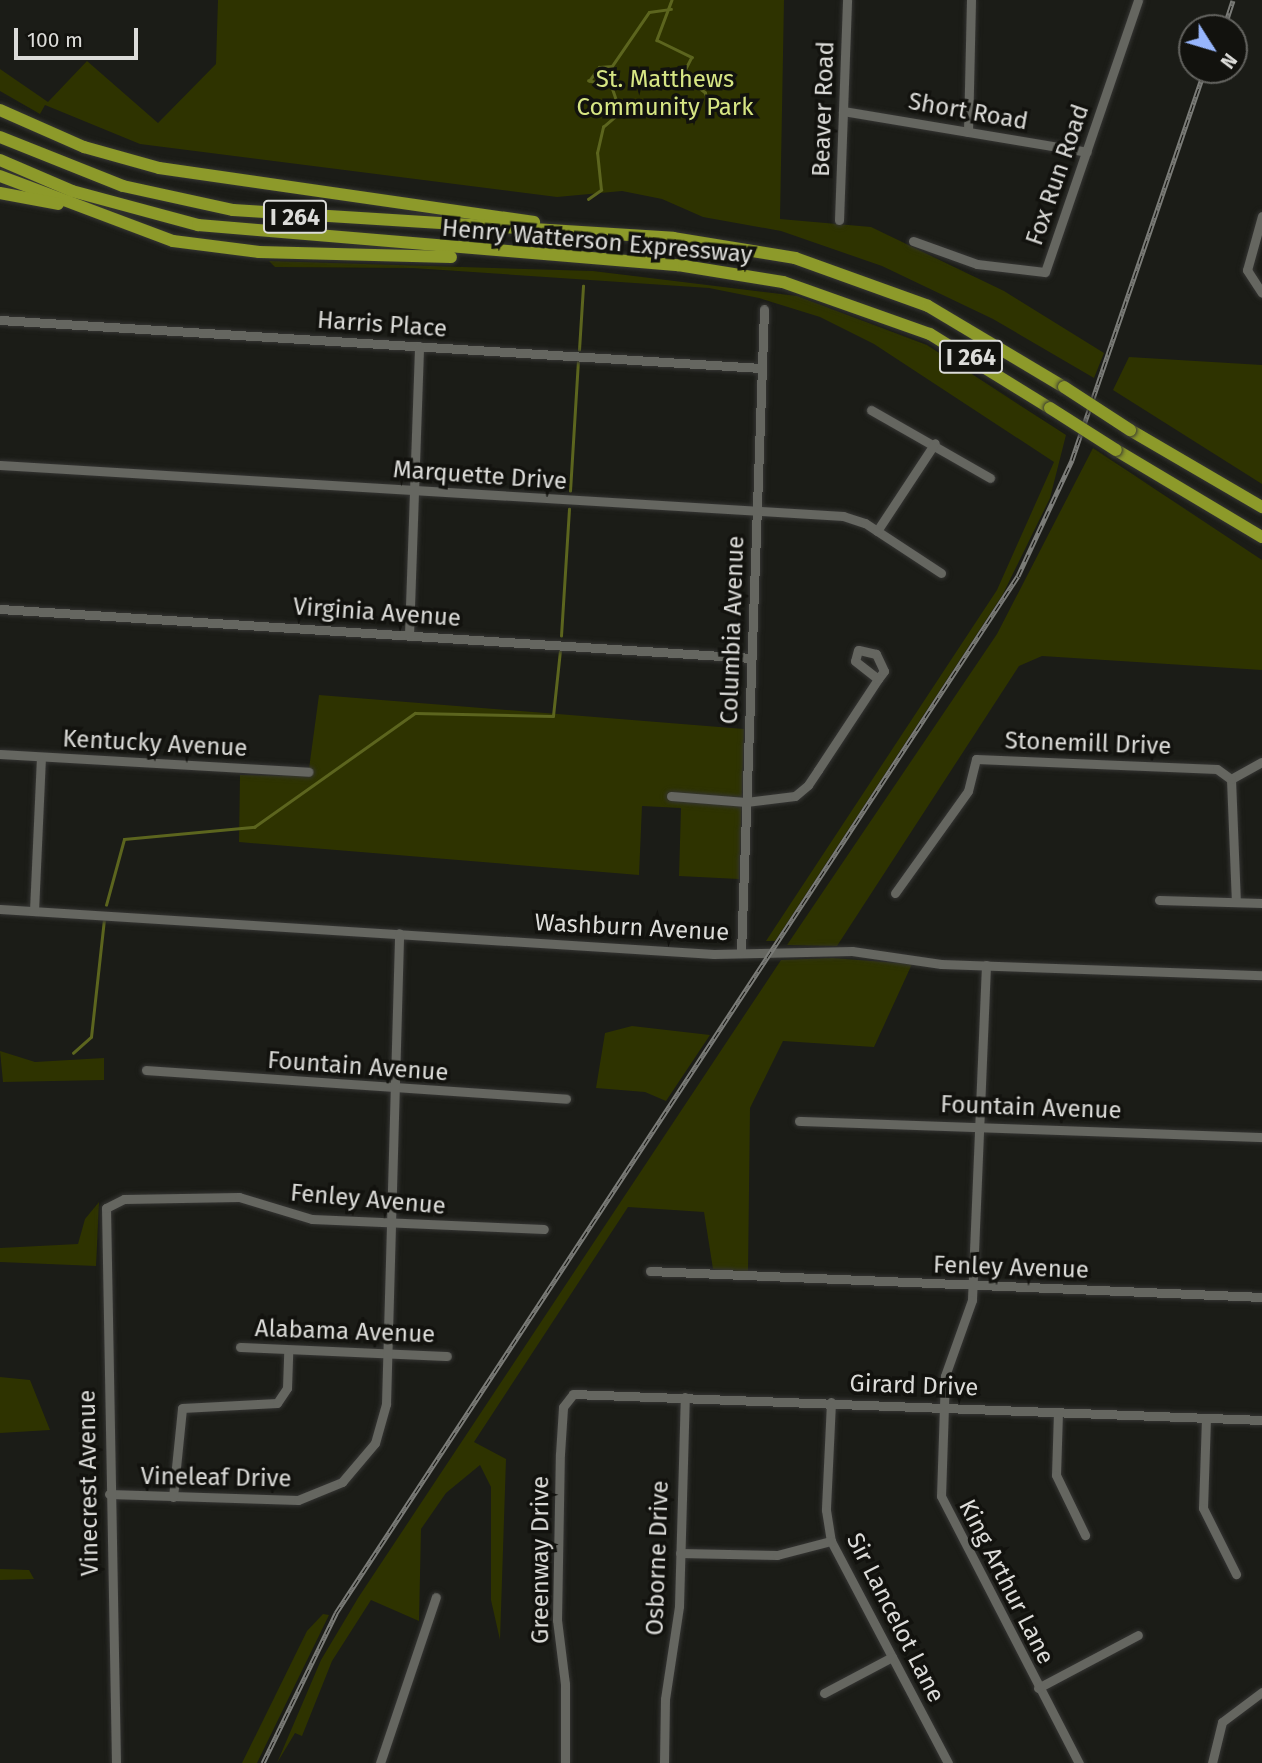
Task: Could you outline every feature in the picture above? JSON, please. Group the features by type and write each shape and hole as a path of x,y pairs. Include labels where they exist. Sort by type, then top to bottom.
{"highway":[{"path":"1,110 84,147 159,167 603,232"},
{"name":"Henry Watterson Expressway","path":"0,136 101,179 209,207 603,232 727,244 854,275 956,321 1262,507"},
{"name":"Henry Watterson Expressway","path":"0,160 72,191 198,225 734,272 833,296 947,343 1116,450 1262,537"},
{"path":"0,176 65,204 173,241 226,249 584,260"},
{"path":"0,192 65,204"},
{"path":"1183,461 1262,500"},
{"path":"1172,484 1262,547"}],"street":[{"name":"Beaver Road","path":"839,220 846,0"},
{"path":"968,132 971,0"},
{"name":"Fox Run Road","path":"913,241 977,264 1043,274 1138,0"},
{"name":"Short Road","path":"843,111 1087,152"},
{"path":"1262,216 1247,270 1262,293"},
{"name":"Columbia Avenue","path":"741,953 764,309"},
{"name":"Harris Place","path":"0,320 761,368"},
{"path":"410,635 419,346"},
{"path":"871,410 935,443 990,478"},
{"path":"877,531 935,443"},
{"name":"Marquette Drive","path":"0,465 757,513 843,516 877,531 941,573"},
{"name":"Virginia Avenue","path":"0,609 751,658"},
{"path":"671,796 746,802 799,793 878,679"},
{"name":"Kentucky Avenue","path":"0,754 308,772"},
{"path":"34,911 41,757"},
{"name":"Stonemill Drive","path":"895,893 968,791 976,759 1217,769 1231,779"},
{"path":"1236,901 1231,779 1262,762"},
{"path":"1158,900 1262,903"},
{"name":"Washburn Avenue","path":"0,909 741,953 852,951 986,965 1262,975"},
{"name":"Vineleaf Drive","path":"109,1494 277,1502 316,1496 342,1482 365,1458 382,1423 387,1352 399,933"},
{"name":"King Arthur Lane","path":"986,965 973,1286 969,1315 948,1362 944,1405 946,1513 1079,1763"},
{"name":"Fountain Avenue","path":"146,1070 566,1099"},
{"name":"Fountain Avenue","path":"799,1121 981,1124 1262,1137"},
{"name":"Fenley Avenue","path":"109,1204 239,1197 302,1218 544,1229"},
{"name":"Vinecrest Avenue","path":"109,1204 102,1221 116,1763"},
{"name":"Fenley Avenue","path":"650,1271 1262,1297"},
{"name":"Alabama Avenue","path":"240,1347 447,1356"},
{"path":"173,1497 182,1408 277,1403 287,1388 288,1351"},
{"name":"Girard Drive","path":"568,1399 587,1391 1262,1420"},
{"name":"Osborne Drive","path":"664,1763 680,1553 685,1396"},
{"name":"Greenway Drive","path":"565,1763 557,1582 568,1399"},
{"name":"Sir Lancelot Lane","path":"831,1402 826,1510 831,1541 943,1761"},
{"path":"1058,1412 1056,1475 1085,1535"},
{"path":"1206,1418 1203,1508 1236,1574"},
{"path":"680,1553 777,1555 831,1541"},
{"path":"380,1763 436,1597"},
{"path":"1038,1688 1138,1635"},
{"path":"824,1693 891,1657"},
{"path":"1212,1763 1222,1721 1262,1692"}],"green space":[{"name":"St. Matthews Community Park","path":"218,0 784,0 780,219 871,227 1004,291 1104,353 1094,378 993,319 882,266 781,231 703,217 662,199 622,191 557,197 140,144 45,105 40,114 0,91 0,69 48,102 87,61 158,123 216,64"},
{"path":"269,261 593,271 797,296 927,345 1066,435 1050,498 1003,594 775,941 766,941 997,590 1054,462 874,344 820,317 759,298 709,288 413,268 275,267"},
{"path":"1129,357 1262,365 1262,484 1113,390"},
{"path":"1093,448 1262,560 1262,670 1042,656 1019,666 837,946 787,945 997,634"},
{"path":"319,695 744,729 739,879 679,876 681,808 642,806 639,875 239,842 240,775 308,776"},
{"path":"832,958 912,964 874,1047 783,1041 750,1108 748,1272 713,1269 704,1212 628,1207 474,1442 506,1459 500,1640 491,1600 491,1487 480,1465 446,1493 421,1529 419,1621 371,1600 332,1661 302,1736 295,1733 277,1763 321,1660 358,1598 781,960"},
{"path":"632,1026 710,1035 666,1101 645,1092 596,1088 605,1033"},
{"path":"0,1051 35,1062 104,1058 104,1080 3,1082"},
{"path":"99,1202 96,1266 0,1262 0,1248 78,1244 85,1219"},
{"path":"0,1377 30,1380 50,1430 0,1433"},
{"path":"0,1569 29,1570 34,1579 0,1580"},
{"path":"323,1614 329,1615 257,1763 242,1763 307,1631"}],"waterway":[{"path":"672,0 657,40 692,57 683,75 705,92 710,106"},
{"path":"588,199 601,190 597,153 603,127 620,112 611,86 589,81 599,67 612,66 649,12 671,9"},
{"path":"579,350 583,286"},
{"path":"570,491 578,362"},
{"path":"561,636 569,509"},
{"path":"106,905 124,839 254,827 415,713 553,716 560,650"},
{"path":"73,1053 91,1037 104,920"}],"railway":[{"path":"1228,14 1233,0"},
{"path":"263,1763 336,1613 1018,576 1072,460 1200,84"}]}
